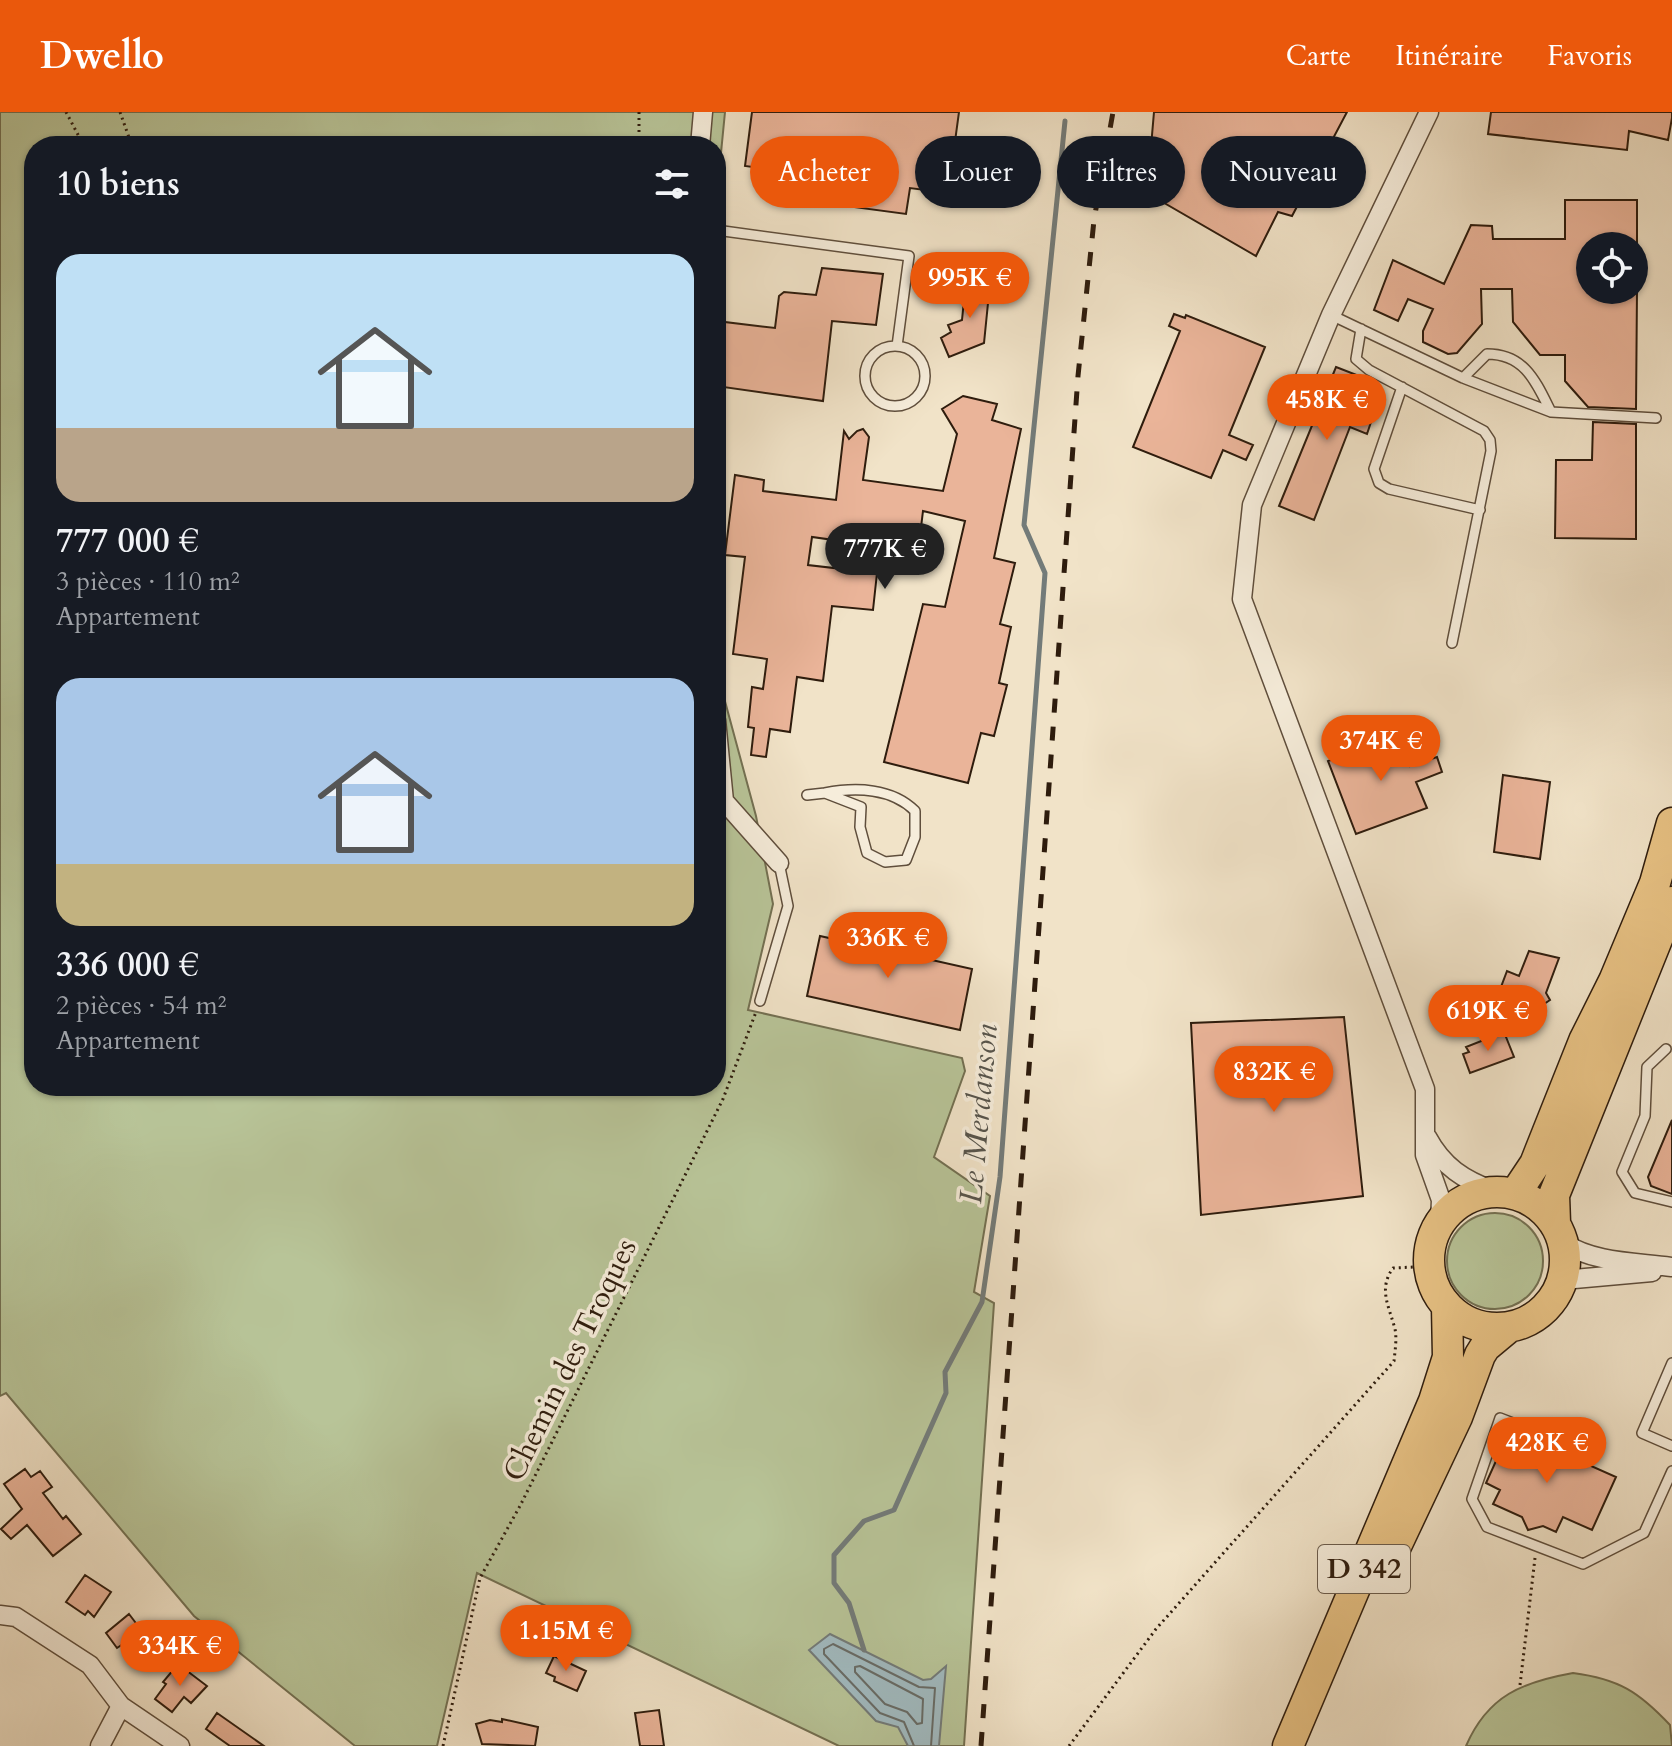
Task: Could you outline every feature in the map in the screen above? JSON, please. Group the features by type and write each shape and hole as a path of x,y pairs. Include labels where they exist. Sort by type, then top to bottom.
{"main road":[{"path":"1504,1193 1535,1164 1584,1041 1614,981 1655,883 1672,823"},
{"path":"1560,1233 1531,1200 1504,1193 1473,1196 1455,1205 1440,1221 1431,1241 1428,1262 1432,1283 1447,1307 1474,1325 1509,1327 1536,1317 1553,1300 1563,1280 1566,1261 1554,1195 1672,902"},
{"name":"D 342","path":"1288,1746 1434,1401 1448,1357 1447,1307"},
{"name":"D 342","path":"1309,1746 1408,1517 1457,1417 1480,1355 1509,1327"}],"street":[{"path":"701,136 703,112"},
{"path":"1429,112 1331,315 1252,505 1242,599 1425,1089 1425,1155 1441,1200 1440,1221"},
{"path":"726,803 779,863"},
{"path":"1426,1136 1447,1166 1467,1181 1504,1193"},
{"path":"1560,1233 1578,1252 1672,1269"},
{"path":"1563,1280 1672,1269"},
{"path":"0,1615 16,1617 90,1665 121,1706 180,1746"},
{"path":"100,1746 121,1706"}],"lane":[{"path":"726,231 909,256 897,346"},
{"path":"1331,315 1463,378 1551,412 1656,418"},
{"path":"1361,329 1356,359 1369,370 1484,431 1490,440 1491,451 1480,510 1452,643"},
{"path":"897,346 907,349 922,362 925,381 921,391 907,404 887,405 871,394 865,376 871,358 878,351 897,346"},
{"path":"1463,378 1487,354 1502,354 1530,371 1551,412"},
{"path":"1402,387 1374,469 1379,483 1389,489 1480,510"},
{"path":"807,795 853,788 903,799 915,811 915,837 906,860 885,862 867,853 860,827 861,807 825,793"},
{"path":"760,1001 788,906 779,863"},
{"path":"1666,1049 1647,1067 1645,1116 1622,1172 1635,1193 1672,1202"},
{"path":"1672,1363 1642,1433 1672,1446"},
{"path":"1580,1449 1500,1418 1472,1499 1487,1527 1583,1564 1644,1533 1672,1471"}],"path":[{"path":"66,112 79,136"},
{"path":"120,112 128,136"},
{"path":"639,112 639,136"},
{"name":"Chemin des Troques","path":"726,1091 760,1001"},
{"name":"Chemin des Troques","path":"443,1746 480,1578 527,1492 724,1096"},
{"path":"1069,1746 1156,1629 1394,1361 1396,1332 1385,1300 1385,1280 1393,1268 1414,1267 1428,1262"},
{"path":"1520,1685 1536,1546"}],"green space":[{"path":"0,112 725,112 723,136 24,136 24,1096 726,1096 726,705 756,816 773,904 748,1010 962,1058 965,1071 934,1157 990,1196 974,1292 994,1303 964,1746 839,1746 477,1573 437,1746 355,1746 194,1616 6,1393 0,1396"},
{"path":"1495,1213 1513,1217 1529,1227 1539,1243 1543,1261 1539,1279 1529,1295 1513,1305 1495,1309 1477,1305 1461,1295 1451,1279 1447,1261 1451,1243 1461,1227 1477,1217"},
{"path":"1573,1673 1616,1683 1638,1696 1670,1725 1672,1746 1466,1746 1485,1714 1509,1694 1538,1681"}],"water":[{"path":"830,1634 923,1680 931,1679 946,1666 939,1746 908,1746 898,1727 876,1721 809,1650"}],"building":[{"path":"752,112 959,112 956,136 915,136 915,189 910,188 906,214 861,208 899,208 899,136 750,136 750,167 745,166"},
{"path":"1154,112 1347,112 1334,136 1201,136 1201,208 1296,208 1292,216 1278,212 1256,256 1173,208 1185,208 1185,136 1152,136"},
{"path":"1491,112 1672,112 1672,118 1668,140 1629,131 1627,150 1488,134"},
{"path":"1565,200 1637,200 1637,232 1576,232 1576,304 1637,304 1636,409 1588,407 1565,381 1565,355 1540,355 1513,322 1512,289 1481,289 1482,324 1457,353 1448,354 1423,342 1423,331 1433,309 1408,299 1398,321 1374,310 1393,260 1444,284 1471,225 1492,226 1493,239 1565,239"},
{"path":"822,268 883,274 876,325 832,321 823,401 726,387 726,322 775,328 779,296 784,292 816,295"},
{"path":"966,280 990,283 984,343 949,357 941,338 951,332 948,325 962,320"},
{"path":"1174,314 1185,318 1186,315 1265,347 1229,435 1253,445 1246,460 1223,450 1211,478 1133,447 1180,331 1169,326"},
{"path":"1336,367 1367,379 1358,402 1376,407 1367,434 1350,427 1314,520 1279,506"},
{"path":"963,396 997,404 992,420 1021,429 994,558 1015,563 1000,624 1011,627 999,683 1007,685 994,736 981,733 968,783 884,762 923,604 945,607 965,521 923,511 918,552 812,537 808,565 877,573 873,610 832,606 823,681 797,677 790,732 770,729 766,757 751,755 754,728 748,727 752,687 763,689 767,659 733,654 745,557 726,555 735,475 764,480 763,491 836,500 844,431 849,439 863,429 869,437 863,480 943,491 957,434 942,409"},
{"path":"1593,422 1636,424 1636,539 1555,538 1556,460 1592,460"},
{"path":"1397,735 1410,766 1437,757 1442,772 1416,782 1427,808 1356,834 1328,761"},
{"path":"1503,775 1550,782 1540,859 1494,852"},
{"path":"841,928 899,940 896,952 972,969 960,1030 807,996 820,936 838,940"},
{"path":"1529,951 1559,958 1546,993 1550,1000 1538,1008 1534,1000 1501,987 1507,971 1519,976"},
{"path":"1344,1017 1363,1196 1201,1215 1191,1023"},
{"path":"1504,1032 1514,1057 1470,1073 1463,1054 1469,1052 1466,1047"},
{"path":"1672,1120 1672,1194 1651,1186 1648,1177"},
{"path":"1510,1430 1616,1477 1592,1530 1563,1517 1556,1532 1543,1526 1528,1530 1522,1517 1493,1504 1500,1490 1486,1483"},
{"path":"25,1469 31,1477 40,1471 52,1487 43,1493 63,1519 66,1516 81,1534 53,1556 27,1525 11,1539 1,1529 22,1509 4,1484"},
{"path":"85,1575 111,1592 94,1617 88,1611 85,1615 66,1602"},
{"path":"129,1614 148,1639 130,1653 123,1644 117,1648 106,1633"},
{"path":"554,1656 586,1671 577,1691 554,1681 555,1677 546,1673"},
{"path":"178,1664 207,1686 191,1703 184,1697 172,1712 155,1699 166,1684 163,1682"},
{"path":"659,1710 664,1746 640,1746 635,1713"},
{"path":"217,1713 264,1746 230,1746 206,1729"},
{"path":"502,1719 538,1727 535,1746 482,1744 476,1724 490,1720 502,1722"}],"waterway":[{"name":"Le Merdanson","path":"864,1650 849,1603 834,1583 834,1555 864,1521 894,1510 946,1393 945,1372 982,1302 1000,1177 1045,573 1024,525 1065,121"}],"railway":[{"path":"981,1746 1078,376 1094,220 1113,112"}]}
